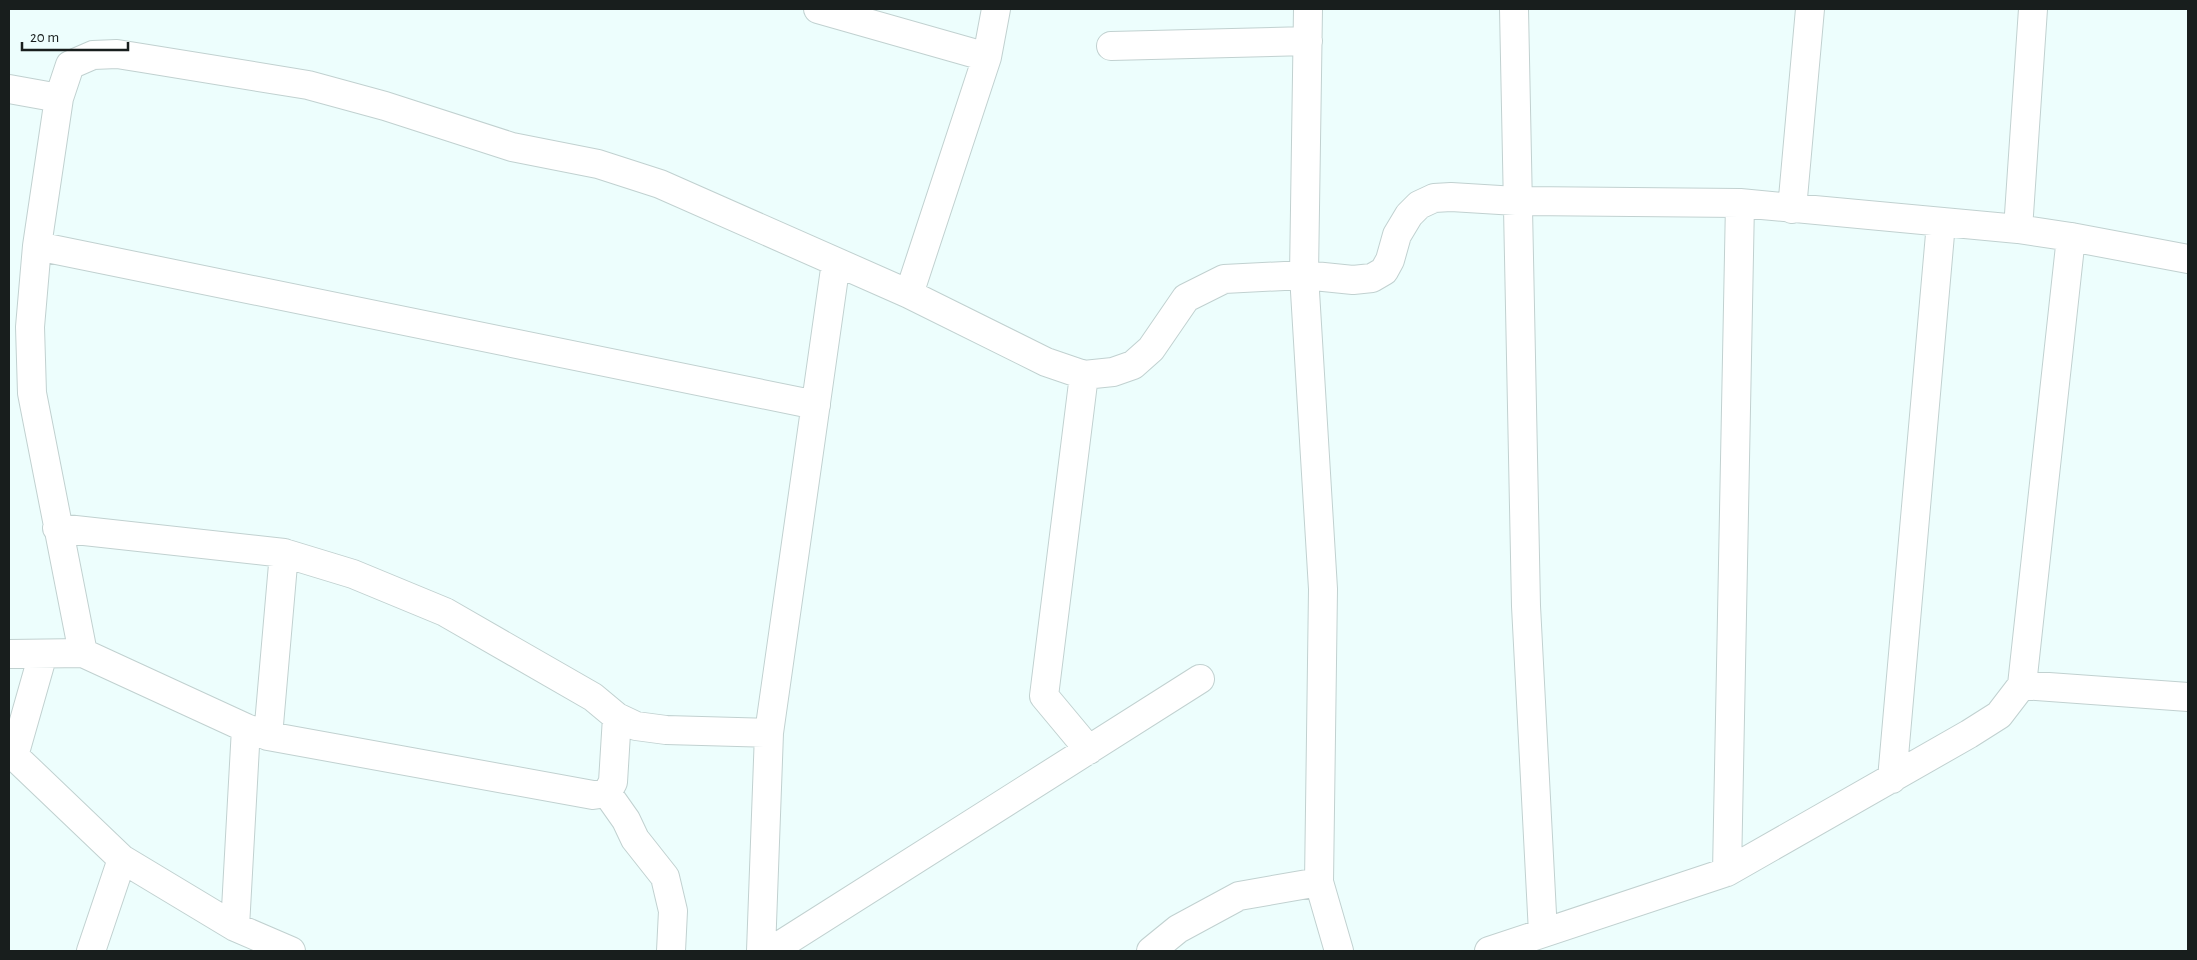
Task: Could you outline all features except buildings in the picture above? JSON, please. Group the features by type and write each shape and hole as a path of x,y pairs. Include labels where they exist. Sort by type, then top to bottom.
{"street":[{"path":"818,9 987,57"},
{"path":"909,294 987,57 996,9"},
{"path":"1308,9 1304,274 1323,589 1319,882 1339,951"},
{"path":"1514,9 1516,201 1526,606 1543,933"},
{"path":"1792,209 1810,9"},
{"path":"2018,229 2034,9"},
{"path":"1110,46 1308,41"},
{"path":"83,653 32,393 30,327 37,246 59,98 70,65 93,55 116,54 308,84 385,106 512,147 598,164 660,184 909,294 1046,362 1084,375 1113,372 1133,365 1151,349 1186,298 1224,279 1304,274 1353,280 1372,278 1378,275 1384,271 1390,260 1397,235 1409,215 1419,205 1434,198 1450,197 1516,201 1740,203 2018,229 2071,236 2188,258"},
{"path":"9,89 59,98"},
{"path":"1727,872 1740,203"},
{"path":"1892,779 1941,223"},
{"path":"1489,951 1727,872 1892,779 1999,715 2022,685 2071,236"},
{"path":"37,246 816,405"},
{"path":"762,951 769,733 836,262"},
{"path":"1084,375 1044,696 1089,750"},
{"path":"57,528 284,553 354,574 445,612 592,697 617,717 636,726 666,730 769,733"},
{"path":"235,927 257,732 284,553"},
{"path":"9,654 83,653 257,732 593,795 607,793"},
{"path":"43,654 12,754 122,859 235,927 291,951"},
{"path":"772,951 1200,679"},
{"path":"2022,685 2188,697"},
{"path":"607,793 613,782 617,717"},
{"path":"607,793 626,820 635,839 665,877 673,911 671,951"},
{"path":"91,951 122,859"},
{"path":"1151,951 1178,930 1239,896 1319,882"}]}
